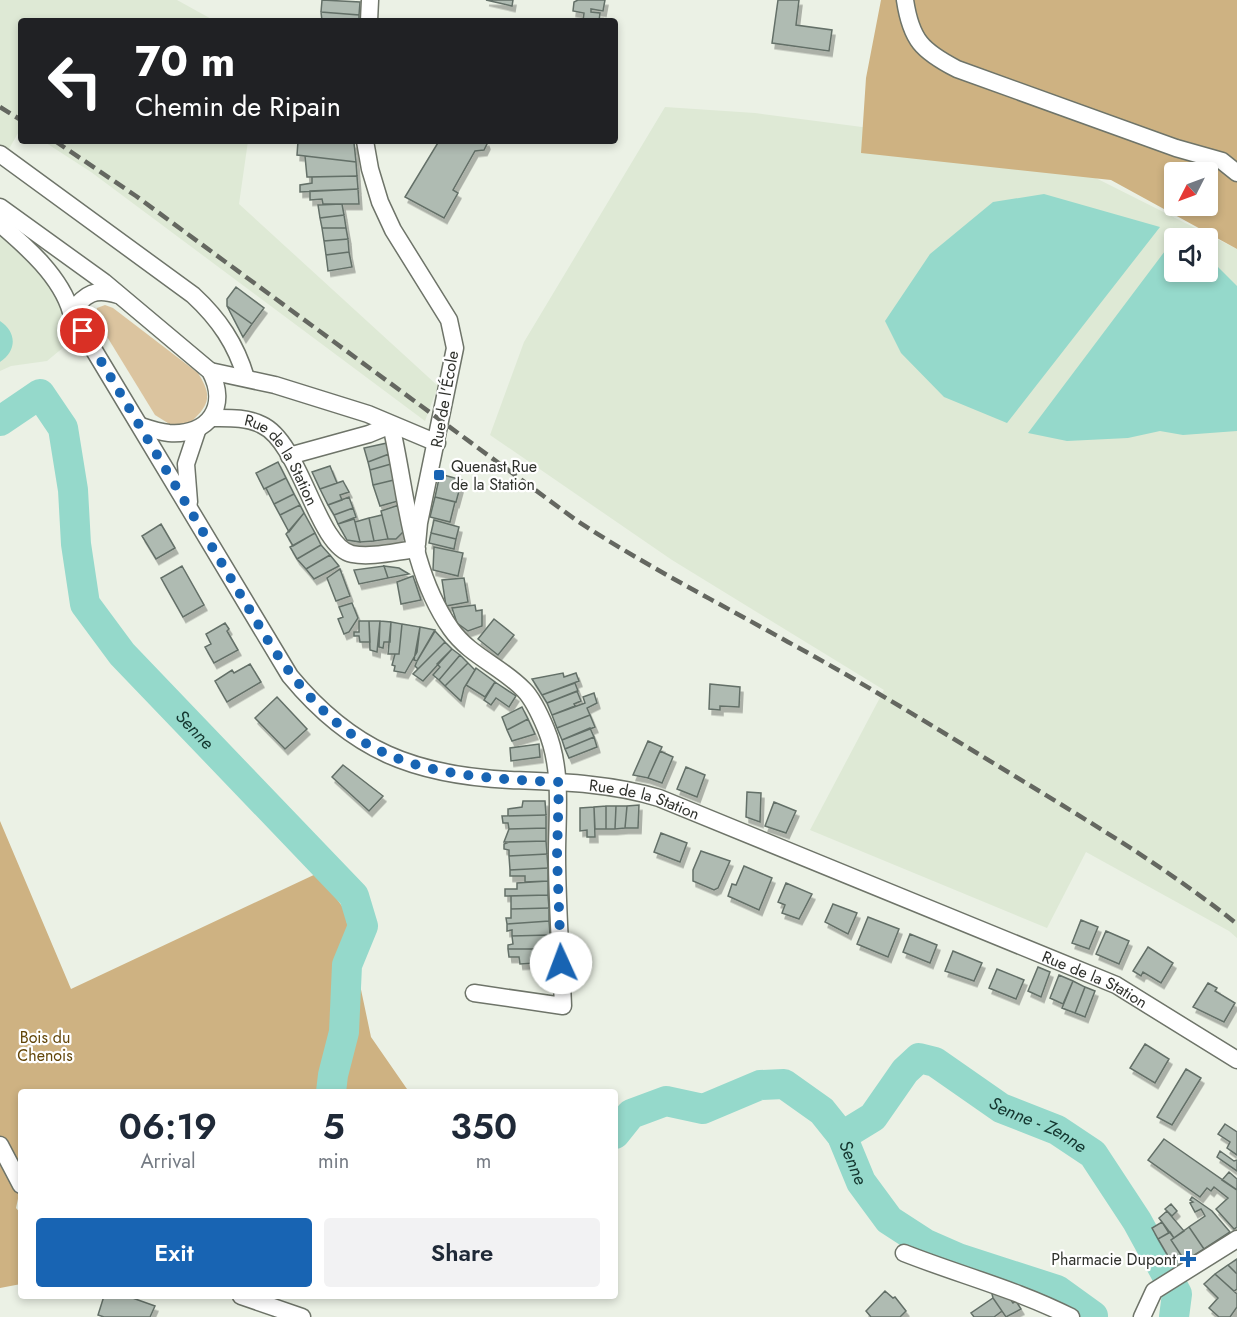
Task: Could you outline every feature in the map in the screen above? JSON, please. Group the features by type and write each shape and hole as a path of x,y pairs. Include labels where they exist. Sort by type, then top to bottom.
{"street":[{"path":"369,18 370,0"},
{"path":"905,0 910,26 928,53 957,69 1176,148 1222,161 1237,173"},
{"name":"Rue de l'École","path":"366,144 370,169 384,211 449,320 455,348 419,522 417,549"},
{"path":"0,154 193,295 216,316 228,335 246,378"},
{"path":"0,207 38,232 210,371 246,378 368,414 437,443"},
{"name":"Rue de la Station","path":"0,224 41,264 67,298 71,312 290,676 339,727 377,750 424,768 455,775 606,785 659,798 1116,986 1237,1060"},
{"path":"71,312 89,292 102,290 119,296"},
{"name":"Rue de la Station","path":"197,431 212,418 217,392 210,371"},
{"name":"Rue de la Station","path":"212,418 247,420 263,425 278,437 331,536 344,551 354,555 417,549"},
{"path":"289,456 369,434 391,425"},
{"path":"391,425 408,521 428,585 451,628 466,647 524,690 546,728 555,756 559,782 557,856 563,1005 474,993"},
{"path":"141,426 170,433 197,431 186,464 190,508"},
{"path":"0,1145 18,1179"},
{"path":"1142,1317 1149,1298 1161,1287 1237,1239"},
{"path":"904,1253 958,1274 1043,1301 1071,1317"},
{"path":"251,1299 302,1317"}],"shaded area":[{"path":"0,0 177,0 210,18 18,18 18,133 6,154 0,150"},
{"path":"665,107 755,113 1040,150 1164,212 1164,216 1171,216 1195,228 1164,228 1164,282 1218,282 1218,239 1237,249 1237,938 1229,931 1086,852 1047,928 810,830 884,690 672,560 490,435 524,342"},
{"path":"48,144 248,144 239,204 438,386 425,421 91,172"},
{"path":"0,225 20,241 83,331 47,361 11,366 0,371"},
{"path":"105,305 113,308 198,373 206,389 206,401 204,407 188,425 171,425 155,415 95,317 97,308"}],"green space":[{"path":"881,0 1237,0 1237,249 1218,239 1218,228 1199,228 1177,216 1218,216 1218,162 1164,162 1164,209 1111,180 861,153 866,78"},
{"name":"Bois du Chenois","path":"0,821 71,989 318,873 344,909 371,1037 407,1089 18,1089 18,1199 16,1208 18,1210 18,1285 0,1288"}],"water":[{"path":"1044,194 1160,227 1007,423 944,397 901,353 885,321 930,254 993,202"},
{"path":"1164,252 1164,282 1218,282 1218,267 1237,286 1237,431 1183,435 1160,431 1128,438 1067,441 1028,433"},
{"path":"0,321 10,330 13,342 10,352 0,362"}],"building":[{"path":"322,0 360,2 359,15 321,12"},
{"path":"486,0 513,0 512,6"},
{"path":"605,0 603,11 591,9 591,12 600,13 599,18 583,18 584,13 573,11 574,2"},
{"path":"778,0 799,0 796,25 832,30 829,51 772,43"},
{"path":"321,12 359,15 359,18 322,18"},
{"path":"298,144 354,144 356,162 297,155"},
{"path":"437,144 487,144 484,150 475,151 453,190 458,193 444,218 405,197"},
{"path":"305,156 356,162 357,176 307,177"},
{"path":"357,176 358,189 300,192 300,185 312,183 312,177"},
{"path":"358,189 359,204 323,204 322,199 310,200 310,191"},
{"path":"342,204 344,215 320,218 318,205"},
{"path":"344,215 346,228 322,228 320,218"},
{"path":"322,228 346,228 348,239 324,241"},
{"path":"348,239 349,252 326,255 324,241"},
{"path":"349,252 352,267 328,271 326,255"},
{"path":"236,287 264,308 252,324 227,306 227,299"},
{"path":"227,306 252,324 243,337"},
{"path":"387,443 389,454 368,462 364,448"},
{"path":"389,454 391,464 370,470 368,462"},
{"path":"278,462 286,478 264,489 256,473"},
{"path":"391,464 394,480 373,485 370,470"},
{"path":"330,466 337,483 320,489 312,472"},
{"path":"440,474 462,480 456,502 435,497"},
{"path":"286,478 294,494 274,504 266,488"},
{"path":"394,480 398,501 380,506 373,485"},
{"path":"343,481 349,492 340,495 342,500 328,505 320,489"},
{"path":"294,494 300,505 280,515 274,504"},
{"path":"349,497 353,508 334,515 328,505"},
{"path":"435,497 455,502 450,522 430,517"},
{"path":"300,505 304,513 289,532 280,515"},
{"path":"399,505 404,531 396,539 388,539 381,511"},
{"path":"353,508 356,517 338,524 334,515"},
{"path":"304,513 315,533 293,546 286,534"},
{"path":"382,515 388,539 374,541 369,518"},
{"path":"369,518 374,541 360,542 355,522"},
{"path":"354,519 360,542 347,540 338,524"},
{"path":"434,520 459,527 456,539 431,533"},
{"path":"161,524 175,548 156,559 142,536"},
{"path":"315,533 321,545 297,559 290,547"},
{"path":"431,533 456,539 454,549 429,543"},
{"path":"321,545 330,555 306,569 297,559"},
{"path":"434,547 463,553 458,576 433,570"},
{"path":"330,555 339,566 314,579 306,569"},
{"path":"182,566 204,605 183,617 161,578"},
{"path":"384,566 388,578 359,584 354,570"},
{"path":"384,566 399,568 409,574 388,578"},
{"path":"340,569 350,596 336,601 327,578"},
{"path":"413,576 421,600 401,604 397,582"},
{"path":"464,578 468,602 446,606 442,580"},
{"path":"352,603 358,618 349,632 344,634 338,619 343,617 339,607"},
{"path":"475,605 476,611 482,610 482,626 468,631 457,623 452,608"},
{"path":"494,619 514,635 498,655 478,639"},
{"path":"359,621 369,621 370,642 360,642 359,636 354,636 354,632 359,632"},
{"path":"369,621 380,621 377,652 370,650"},
{"path":"380,621 391,622 390,642 384,642 383,648 379,647"},
{"path":"391,622 402,624 399,654 388,654"},
{"path":"225,623 238,650 214,663 205,647 211,644 206,634"},
{"path":"402,624 420,627 417,652 405,673 394,671 395,666 392,665 395,654 399,654"},
{"path":"420,627 435,630 417,661 414,660"},
{"path":"435,631 445,642 418,669 415,666 417,661"},
{"path":"445,642 452,649 423,681 413,674"},
{"path":"452,649 460,655 439,680 433,675 440,667 437,664"},
{"path":"460,655 468,663 445,686 439,680"},
{"path":"468,663 475,670 464,688 461,701 445,686"},
{"path":"250,664 261,682 227,702 215,681 232,670 234,673"},
{"path":"476,668 495,682 485,697 466,685"},
{"path":"563,673 564,677 576,673 579,681 542,695 532,679"},
{"path":"495,682 516,696 509,707 496,698 491,705 484,700"},
{"path":"575,683 578,691 547,703 542,695"},
{"path":"710,684 740,687 739,707 720,706 720,710 709,709"},
{"path":"577,691 581,701 574,704 575,706 552,715 547,703"},
{"path":"594,693 597,703 587,708 590,715 557,728 552,715 585,703 583,697"},
{"path":"277,697 307,729 285,749 255,718"},
{"path":"522,707 528,719 507,730 502,717"},
{"path":"590,715 595,727 562,740 557,728"},
{"path":"528,719 535,734 512,741 507,730"},
{"path":"590,728 594,737 565,749 562,740"},
{"path":"594,737 597,747 569,758 565,749"},
{"path":"648,741 662,747 648,778 633,775"},
{"path":"539,744 540,757 511,761 510,748"},
{"path":"660,751 673,757 662,783 648,778"},
{"path":"343,765 383,796 369,811 332,777"},
{"path":"686,767 705,775 697,797 677,789"},
{"path":"747,792 761,793 760,822 746,817"},
{"path":"523,801 545,801 546,815 508,816 508,809 522,807"},
{"path":"774,802 796,811 786,833 765,826"},
{"path":"639,805 638,828 625,828 627,806"},
{"path":"606,806 606,829 595,829 594,807"},
{"path":"606,806 616,806 615,829 606,829"},
{"path":"616,806 627,806 625,828 615,829"},
{"path":"594,807 595,837 587,837 587,830 580,831 580,808"},
{"path":"546,815 546,828 509,829 508,823 503,823 502,816"},
{"path":"546,828 546,841 504,842 509,829"},
{"path":"661,833 687,843 680,862 654,852"},
{"path":"546,841 547,854 509,856 509,850 504,849 504,844 509,842"},
{"path":"701,851 730,861 718,888 714,890 693,881 693,870"},
{"path":"547,854 548,868 510,870 509,856"},
{"path":"744,866 772,878 759,910 728,896 732,884 736,885"},
{"path":"548,868 548,881 525,882 525,876 510,876 510,870"},
{"path":"548,881 548,895 505,896 505,889 517,889 517,883"},
{"path":"786,883 812,894 799,919 782,913 785,905 778,902"},
{"path":"548,895 549,908 511,909 511,896"},
{"path":"833,904 857,913 848,934 825,922"},
{"path":"549,908 549,921 507,924 506,918 511,918 511,909"},
{"path":"868,917 899,929 888,957 857,944"},
{"path":"1081,920 1098,927 1089,949 1072,943"},
{"path":"549,921 550,935 512,936 512,930 507,931 507,924"},
{"path":"1106,931 1129,941 1119,964 1096,954"},
{"path":"910,934 937,945 930,963 903,952"},
{"path":"550,935 550,949 508,949 508,945 513,944 512,936"},
{"path":"1148,947 1173,963 1161,983 1143,972 1141,976 1133,971"},
{"path":"508,949 550,949 551,962 520,964 519,957 509,957"},
{"path":"953,951 982,963 974,981 945,971"},
{"path":"1038,967 1050,972 1041,997 1028,991"},
{"path":"997,969 1024,980 1016,999 989,988"},
{"path":"1059,975 1073,981 1063,1004 1050,998"},
{"path":"1073,981 1085,987 1075,1013 1062,1008"},
{"path":"1208,983 1217,988 1215,991 1235,1003 1224,1022 1193,1007"},
{"path":"1085,987 1095,991 1085,1017 1075,1013"},
{"path":"1145,1044 1169,1059 1155,1083 1130,1068"},
{"path":"1186,1069 1201,1078 1172,1125 1157,1117"},
{"path":"1225,1124 1237,1132 1237,1155 1227,1148 1230,1142 1218,1134"},
{"path":"1164,1139 1237,1190 1237,1227 1234,1229 1216,1209 1228,1198 1214,1187 1211,1191 1207,1188 1200,1197 1148,1160"},
{"path":"1220,1151 1234,1161 1237,1160 1237,1171 1217,1157"},
{"path":"1229,1172 1237,1179 1237,1190 1222,1180"},
{"path":"1192,1197 1212,1211 1230,1232 1204,1249 1189,1227 1205,1216 1201,1209 1195,1212 1190,1203 1193,1202 1190,1200"},
{"path":"1171,1204 1177,1211 1172,1216 1165,1209"},
{"path":"1167,1211 1184,1231 1174,1238 1159,1218"},
{"path":"1162,1222 1169,1233 1158,1239 1152,1228"},
{"path":"1189,1227 1204,1249 1185,1261 1171,1240"},
{"path":"1170,1232 1174,1238 1171,1240 1185,1261 1175,1268 1158,1239"},
{"path":"1237,1259 1237,1274 1228,1265"},
{"path":"1228,1265 1237,1274 1237,1289 1234,1291 1215,1274"},
{"path":"1215,1274 1237,1294 1237,1307 1230,1317 1219,1317 1209,1308 1218,1298 1204,1284"},
{"path":"997,1290 1008,1296 1013,1303 1016,1301 1021,1309 1006,1317 993,1298 992,1294"},
{"path":"885,1291 893,1298 895,1297 906,1311 900,1317 871,1317 866,1311"},
{"path":"993,1298 1002,1311 994,1317 974,1317 971,1313"},
{"path":"103,1299 135,1299 155,1306 150,1317 98,1315"}],"waterway":[{"name":"Senne","path":"0,421 40,394 63,428 73,490 76,544 85,604 122,654 354,896 363,926 347,965 344,1032 331,1089"},
{"name":"Senne - Zenne","path":"842,1136 873,1117 905,1071 919,1058 935,1062 1001,1108 1057,1130 1093,1154 1137,1221 1177,1294 1174,1317"},
{"name":"Senne","path":"618,1130 631,1114 666,1101 703,1109 760,1085 784,1084 822,1111 842,1136 861,1182 889,1220 926,1244 958,1258 1057,1290 1093,1316"}],"railway":[{"path":"0,107 18,118"},
{"path":"59,144 136,196 576,520 654,568 878,693 1107,833 1237,924"}],"place":[{"name":"Quenast Rue de la Station","path":"439,475"},
{"name":"Pharmacie Dupont","path":"1188,1259"}],"route":[{"path":"83,331 290,676 339,727 377,750 424,768 455,775 559,782 557,856 561,963"}]}
